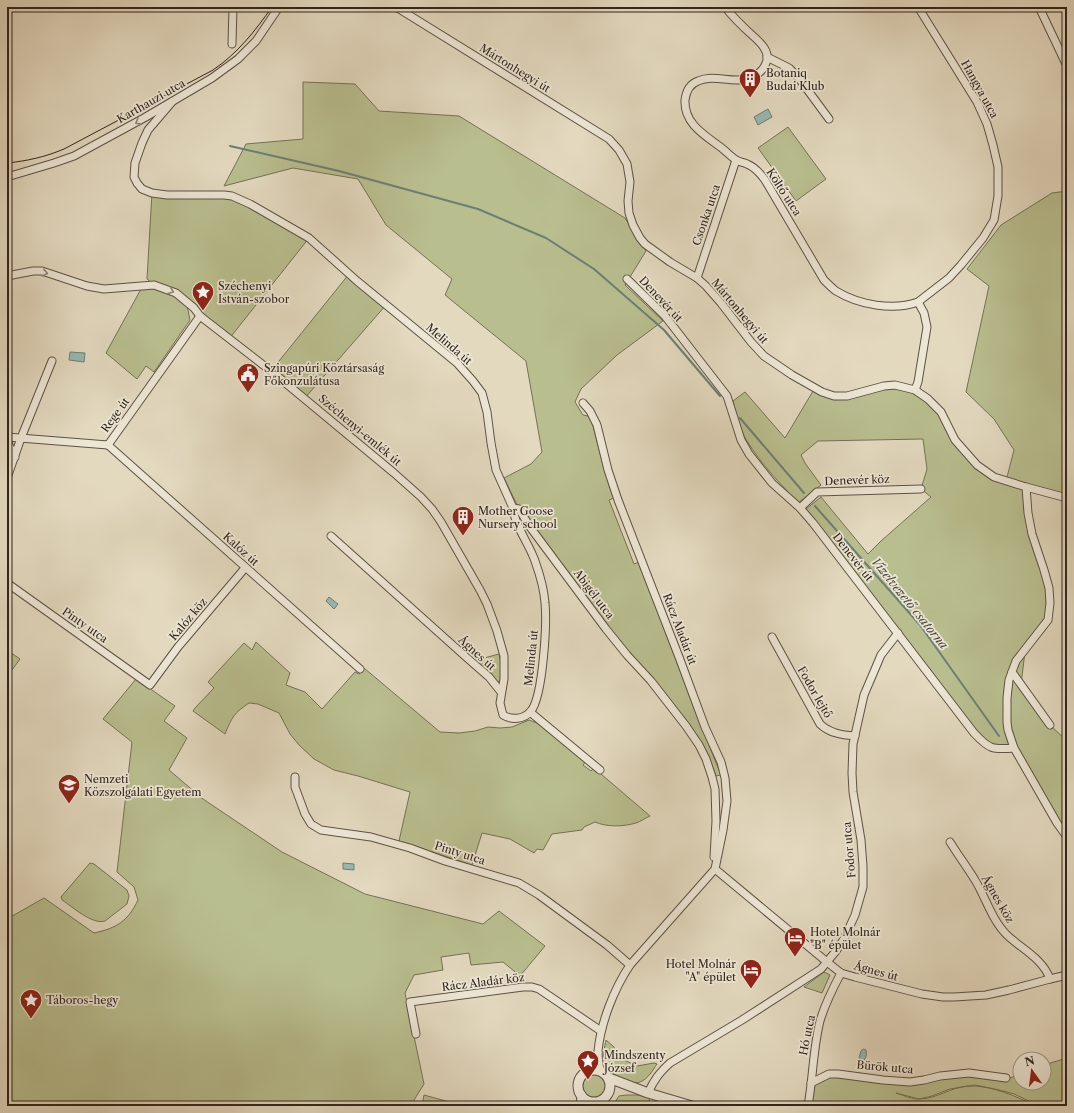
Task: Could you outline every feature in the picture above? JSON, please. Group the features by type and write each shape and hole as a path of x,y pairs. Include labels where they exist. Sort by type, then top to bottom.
{"street":[{"path":"232,44 233,7"},
{"name":"Karthauzi utca","path":"7,177 74,156 114,135 212,78 238,59 256,41 280,7"},
{"name":"Mártonhegyi út","path":"396,7 608,138 619,150 627,164 630,182 628,201 629,213 640,238 645,244 670,262 697,278 721,303 751,342 764,356 792,375 822,392 834,396 847,396 884,386 895,385 915,390 928,399 941,412 956,440 977,465 994,477 1067,498"},
{"path":"725,7 734,18 763,46 767,57 789,68 798,77 829,119"},
{"name":"Hangya utca","path":"918,7 977,102 987,124 998,167 998,196 994,220 983,238 949,278 918,302"},
{"path":"1039,7 1067,66"},
{"name":"Költő utca","path":"767,57 762,70 750,78 742,80 706,78 692,84 687,94 685,108 688,117 694,126 706,137 736,160 748,164 757,170 765,180 824,280 835,290 854,300 880,305 900,306 918,302"},
{"name":"Melinda út","path":"172,102 148,130 135,163 134,177 142,189 152,194 232,196 250,204 309,238 358,281 457,363 474,381 482,393 487,412 496,470 513,508 517,522 535,560 546,603 545,642 540,682 537,699 530,712"},
{"name":"Csonka utca","path":"697,278 736,160"},
{"name":"Széchenyi-emlék út","path":"7,276 33,271 42,272 104,290 154,285 176,293 194,308 200,316 271,371 394,473 432,509 480,590 493,618 504,656 504,679 501,692"},
{"name":"Denevér út","path":"627,279 665,316 727,396 741,440 749,454 772,483 800,508 813,523 974,733 984,744 992,748 1014,748"},
{"path":"915,390 918,382 927,327 924,313 918,302"},
{"name":"Rege út","path":"7,437 108,444 200,316"},
{"path":"7,478 21,438 52,361"},
{"name":"Rácz Aladár út","path":"583,403 597,425 608,470 618,500 705,727 721,762 727,801 715,869 630,965 621,979 601,1031 598,1053 600,1070"},
{"path":"7,443 15,457"},
{"name":"Kalóz út","path":"108,444 360,670"},
{"path":"1026,487 1028,513 1032,534 1046,576 1049,588 1050,603 1048,620 1016,661 1009,680 1007,722 1014,748 1067,837"},
{"name":"Denevér köz","path":"800,508 817,492 921,489"},
{"name":"Abigél utca","path":"513,508 519,509 538,538 606,629 626,655 651,681 699,745 706,759 714,789 715,869"},
{"name":"Ágnes út","path":"331,536 489,677 501,692"},
{"name":"Kalóz köz","path":"150,685 178,647 245,568"},
{"name":"Pinty utca","path":"7,583 150,685"},
{"name":"Fodor utca","path":"648,1093 654,1079 670,1063 821,969 844,939 851,926 863,887 861,840 853,792 853,744 864,695 881,656 898,633"},
{"name":"Fodor lejtő","path":"772,637 820,724 826,730 855,736"},
{"path":"1012,672 1050,725"},
{"path":"501,692 500,703 503,715 510,719 524,716 530,712 600,770"},
{"name":"Pinty utca","path":"295,777 295,787 302,808 308,819 316,828 371,837 519,883 539,895 606,945 630,965"},
{"name":"Ágnes köz","path":"950,842 975,880 1002,929 1010,938 1042,964 1050,978"},
{"name":"Ágnes út","path":"715,869 841,973 878,984 922,994 954,997 986,995 1067,975"},
{"name":"Hó utca","path":"808,1106 813,1061 820,1021 832,988 841,973"},
{"name":"Rácz Aladár köz","path":"416,1034 410,1002 527,987 539,989 601,1031"},
{"name":"Rácz Aladár út","path":"588,1070 598,1053"},
{"path":"609,1094 611,1087 609,1078 604,1072 594,1069 588,1070 581,1076 578,1082 579,1091 592,1104 599,1102 615,1091 632,1087"},
{"name":"Bürök utca","path":"811,1083 829,1074 910,1082 940,1076 969,1074 1006,1078"},
{"path":"609,1078 648,1093 692,1106"},
{"path":"580,1106 582,1095"}],"green space":[{"path":"303,82 355,84 379,111 459,116 625,218 646,251 625,285 663,321 617,355 581,389 575,402 583,415 588,416 592,422 604,469 614,498 609,500 634,564 639,562 721,775 716,776 708,756 651,675 626,650 520,511 504,478 531,464 542,452 526,361 445,295 452,279 386,225 358,179 293,168 224,186 246,144 303,139"},
{"path":"788,127 826,179 796,201 758,148"},
{"path":"1067,191 1067,498 1027,487 1028,513 1044,570 1048,620 1026,643 1021,685 1050,725 1067,741 1067,837 1014,748 985,744 806,509 821,497 868,554 931,497 921,489 927,469 923,439 818,441 801,455 821,485 798,503 752,449 740,426 733,401 745,392 785,438 813,391 836,400 895,385 928,399 955,440 977,465 1006,481 1014,450 994,419 966,392 989,286 967,269 1001,225 1052,193"},
{"path":"152,193 232,196 309,238 229,339 189,303 154,285 147,279"},
{"path":"349,274 386,305 304,399 271,371"},
{"path":"154,288 175,296 187,305 190,320 154,372 146,366 137,379 106,353 141,289"},
{"path":"256,642 290,673 286,685 305,692 322,709 355,672 359,674 364,668 440,732 459,733 475,731 488,727 512,727 529,720 537,723 586,761 583,765 591,771 594,768 650,816 631,824 610,826 595,822 584,827 582,830 552,834 543,850 537,849 534,853 510,839 482,833 472,865 399,841 410,792 334,770 314,759 290,734 279,713 258,704 249,703 240,710 232,719 225,734 193,711 214,688 208,682 244,643 252,650"},
{"path":"7,650 20,659 7,677"},
{"path":"499,654 501,663 501,681 497,682 478,664 477,660"},
{"path":"136,679 175,706 164,721 187,738 169,770 203,799 282,852 365,894 483,924 499,911 545,946 520,976 503,962 471,965 469,953 441,957 443,970 414,975 405,993 424,1084 414,1100 414,1106 7,1106 7,919 44,898 94,933 109,929 121,922 130,913 138,900 134,887 117,872 132,742 103,719"},
{"path":"90,863 94,864 127,890 129,896 127,904 105,921 100,922 89,918 62,900 61,897"},
{"path":"824,972 830,975 822,993 804,987"},
{"path":"606,1040 614,1047 616,1056 637,1066 654,1063 657,1064 643,1081 635,1083 619,1078 606,1066 603,1060"},
{"path":"1067,1058 1067,1106 1039,1106 1014,1094 996,1089 1036,1106 809,1106 812,1082 822,1078 827,1079 835,1076 933,1081 967,1075 1005,1080 1012,1077 1012,1091 1052,1091 1052,1063","holes":["959,1088 932,1097 919,1099 950,1089","896,1093 919,1099 911,1098"]},
{"path":"594,1072 603,1076 607,1085 603,1094 594,1098 585,1094 581,1085 585,1076"},
{"path":"424,1095 457,1104 457,1106 422,1106"},
{"path":"638,1095 650,1098 647,1106 611,1106 619,1096"}],"water":[{"path":"768,109 772,117 758,125 754,117"},
{"path":"70,352 85,353 84,362 69,360"},
{"path":"329,597 338,604 334,609 326,601"},
{"path":"343,863 354,864 354,870 343,869"},
{"path":"863,1049 866,1050 866,1056 863,1061 860,1061 859,1058"}],"waterway":[{"path":"230,146 339,171 478,209 546,238 594,269 664,330 720,396"},
{"name":"Vízelvezető csatorna","path":"740,418 804,493"},
{"name":"Vízelvezető csatorna","path":"815,506 920,625 999,736"}],"tram line":[{"path":"7,163 36,158 64,149 213,70 246,41 272,7"}],"place":[{"name":"Botaniq Budai Klub","path":"750,98"},
{"name":"Széchenyi István-szobor","path":"203,312"},
{"name":"Szingapúri Köztársaság Főkonzulátusa","path":"248,394"},
{"name":"Mother Goose Nursery school","path":"463,536"},
{"name":"Nemzeti Közszolgálati Egyetem","path":"69,804"},
{"name":"Hotel Molnár \"B\" épület","path":"795,958"},
{"name":"Hotel Molnár \"A\" épület","path":"751,990"},
{"name":"Táboros-hegy","path":"31,1020"},
{"name":"Mindszenty József","path":"588,1080"}]}
